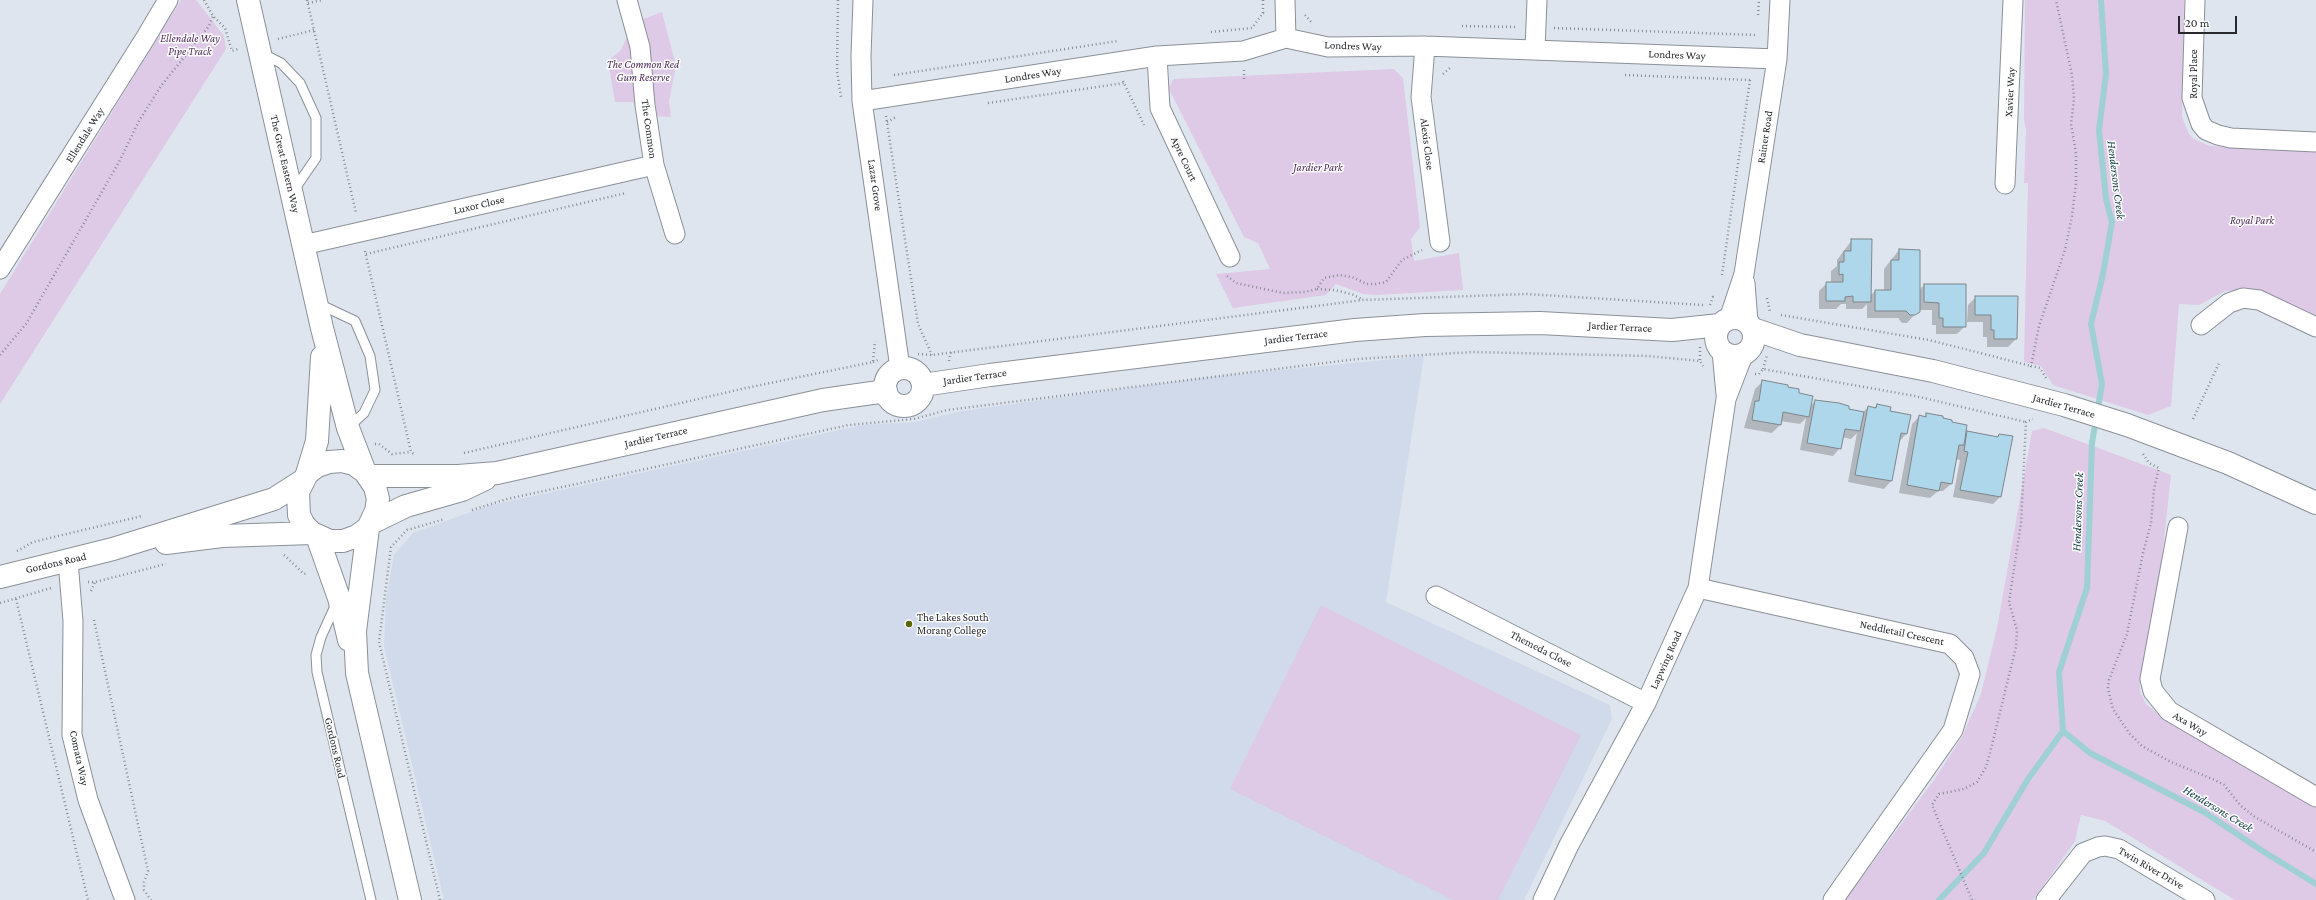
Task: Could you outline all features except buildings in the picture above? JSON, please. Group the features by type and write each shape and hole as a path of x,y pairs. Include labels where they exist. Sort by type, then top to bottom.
{"street":[{"name":"Ellendale Way","path":"0,269 146,38 168,0"},
{"name":"The Great Eastern Way","path":"248,0 322,328 351,436 367,474"},
{"name":"The Common","path":"627,0 640,47 645,105 654,165 675,234"},
{"name":"Lazar Grove","path":"863,0 861,56 862,101 900,368"},
{"path":"1285,0 1286,38"},
{"path":"1535,49 1537,0"},
{"name":"Rainer Road","path":"1734,344 1777,59 1780,0"},
{"name":"Xavier Way","path":"2005,184 2013,0"},
{"name":"Royal Place","path":"2194,0 2192,98 2201,124 2206,130 2231,138 2316,142"},
{"name":"Londres Way","path":"862,101 1157,56 1243,51 1286,38 1328,47 1425,46 1777,59"},
{"name":"Alexis Close","path":"1425,46 1422,97 1440,242"},
{"name":"Apre Court","path":"1157,56 1160,108 1230,257"},
{"name":"Luxor Close","path":"303,245 654,165"},
{"path":"2201,325 2229,303 2243,298 2259,300 2316,327"},
{"name":"Jardier Terrace","path":"923,385 990,375 1355,330 1425,325 1540,323 1672,330 1734,344 1800,345 1933,371 2056,403 2127,425 2228,463 2316,503"},
{"name":"The Great Eastern Way","path":"304,478 317,441 322,328"},
{"name":"Lapwing Road","path":"1543,900 1569,845 1646,703 1698,588 1734,344"},
{"path":"900,368 913,370 921,377 923,385 918,399 907,405 896,404 890,399 886,391 888,376 900,368"},
{"name":"Jardier Terrace","path":"367,474 497,473 823,400 886,391"},
{"path":"357,673 355,630 362,563 370,525 376,511 378,499 375,487 367,474 354,464 342,461 323,464 304,478 298,492 299,515 304,525 314,534 330,541 344,541 357,536 370,525"},
{"name":"Jardier Terrace","path":"370,525 406,506 459,474"},
{"name":"Gordons Road","path":"0,577 113,549 274,499 304,478"},
{"name":"Axa Way","path":"2178,527 2150,679 2153,691 2169,712 2316,797"},
{"path":"314,534 329,568 339,598 410,900"},
{"name":"Gordons Road","path":"113,549 222,536 314,534"},
{"name":"Comata Way","path":"68,560 72,582 72,735 88,800 125,900"},
{"name":"Neddletail Crescent","path":"1698,588 1950,644 1964,658 1970,674 1953,730 1833,900"},
{"name":"Themeda Close","path":"1436,596 1646,703"},
{"name":"Twin River Drive","path":"2046,900 2083,853 2105,846 2119,849 2205,900"}],"lane":[{"path":"260,52 281,63 300,83 316,118 316,158 292,193"},
{"path":"316,302 355,321 370,356 375,390 351,436"},
{"name":"Gordons Road","path":"339,598 321,637 316,655 317,672 371,900"}],"path":[{"path":"204,0 213,16 224,28 232,51"},
{"path":"308,3 322,0"},
{"path":"838,0 837,72 842,102"},
{"path":"1262,13 1263,0"},
{"path":"1758,17 1759,0"},
{"path":"2031,366 2039,326 2065,250 2072,216 2076,182 2076,152 2071,124 2074,99 2072,75 2056,0"},
{"path":"0,355 26,324 161,86 209,26 213,16"},
{"path":"1721,277 1750,80 1756,58 1757,29"},
{"path":"1440,77 1451,66 1457,67"},
{"path":"1624,75 1750,80"},
{"path":"986,104 1124,83"},
{"path":"882,99 887,122 918,324 932,355"},
{"path":"887,122 893,117 901,116"},
{"path":"366,254 630,192"},
{"path":"1317,288 1324,278 1339,275 1352,277 1367,284 1386,282 1402,260 1440,242"},
{"path":"1230,257 1226,270 1227,276 1236,283 1283,293 1305,292 1317,288 1335,290 1354,295 1363,300"},
{"path":"1713,297 1716,291"},
{"path":"876,339 873,362 746,388 459,474 467,512 507,499 848,425 914,419 947,410 1357,359 1473,352 1648,356 1700,361 1703,366 1734,344 1759,374 1763,369 1915,396 2026,422 2045,414 2056,403 2052,386 2040,368 1929,340 1774,314 1770,312 1766,291"},
{"path":"2193,419 2220,361"},
{"path":"1972,900 1934,815 1932,806 1935,797 1943,792 1971,787 1982,775 2016,647 2017,630 2009,602 2021,523 2026,422"},
{"path":"351,436 379,444 392,454 411,452 420,459"},
{"path":"15,552 23,545 33,542 146,516"},
{"path":"440,900 378,642 388,560 391,547 407,530 452,516"},
{"path":"276,555 284,555 304,574 329,568"},
{"path":"362,563 388,560"},
{"path":"0,603 72,582 95,582 170,563"},
{"path":"88,595 95,582"},
{"path":"16,599 88,900"},
{"path":"93,618 148,871 144,882 144,890 151,900"}],"shaded area":[{"name":"The Lakes South Morang College","path":"1424,356 1386,602 1610,705 1612,719 1524,900 444,900 384,646 386,599 394,555 413,533 487,506 863,425 915,422 956,412 1200,378"}],"green space":[{"name":"Ellendale Way Pipe Track","path":"181,0 196,0 224,36 226,49 0,404 0,294"},
{"name":"Royal Park","path":"2025,0 2184,0 2182,117 2189,134 2194,139 2210,146 2316,152 2316,316 2253,289 2225,291 2199,305 2179,304 2171,406 2148,415 2053,385 2041,366 2024,362 2028,183 2024,183 2026,130 2024,120"},
{"name":"The Common Red Gum Reserve","path":"662,12 676,66 669,101 671,117 647,116 632,102 615,102 608,61 621,50 633,23"},
{"name":"Jardier Park","path":"1394,69 1403,78 1420,227 1411,239 1414,261 1459,253 1463,290 1376,295 1363,294 1336,284 1326,295 1233,308 1216,274 1270,269 1258,243 1244,237 1169,89 1173,79"},
{"path":"2044,428 2171,475 2161,567 2140,679 2140,692 2146,704 2157,713 2316,806 2316,900 2235,900 2105,821 2081,815 2075,841 2033,900 1845,900 1934,780 1962,737 1981,694 1997,628 2032,431"},
{"path":"1321,605 1581,735 1498,900 1453,900 1230,789"}],"waterway":[{"name":"Hendersons Creek","path":"2101,0 2106,74 2099,130 2106,199 2112,222 2103,274 2091,324 2102,384 2092,443 2087,588 2059,672 2063,731 2090,753 2204,812 2316,884"},
{"path":"1939,900 1984,853 2028,779 2063,731"}],"place":[{"name":"The Lakes South Morang College","path":"909,624"}]}
